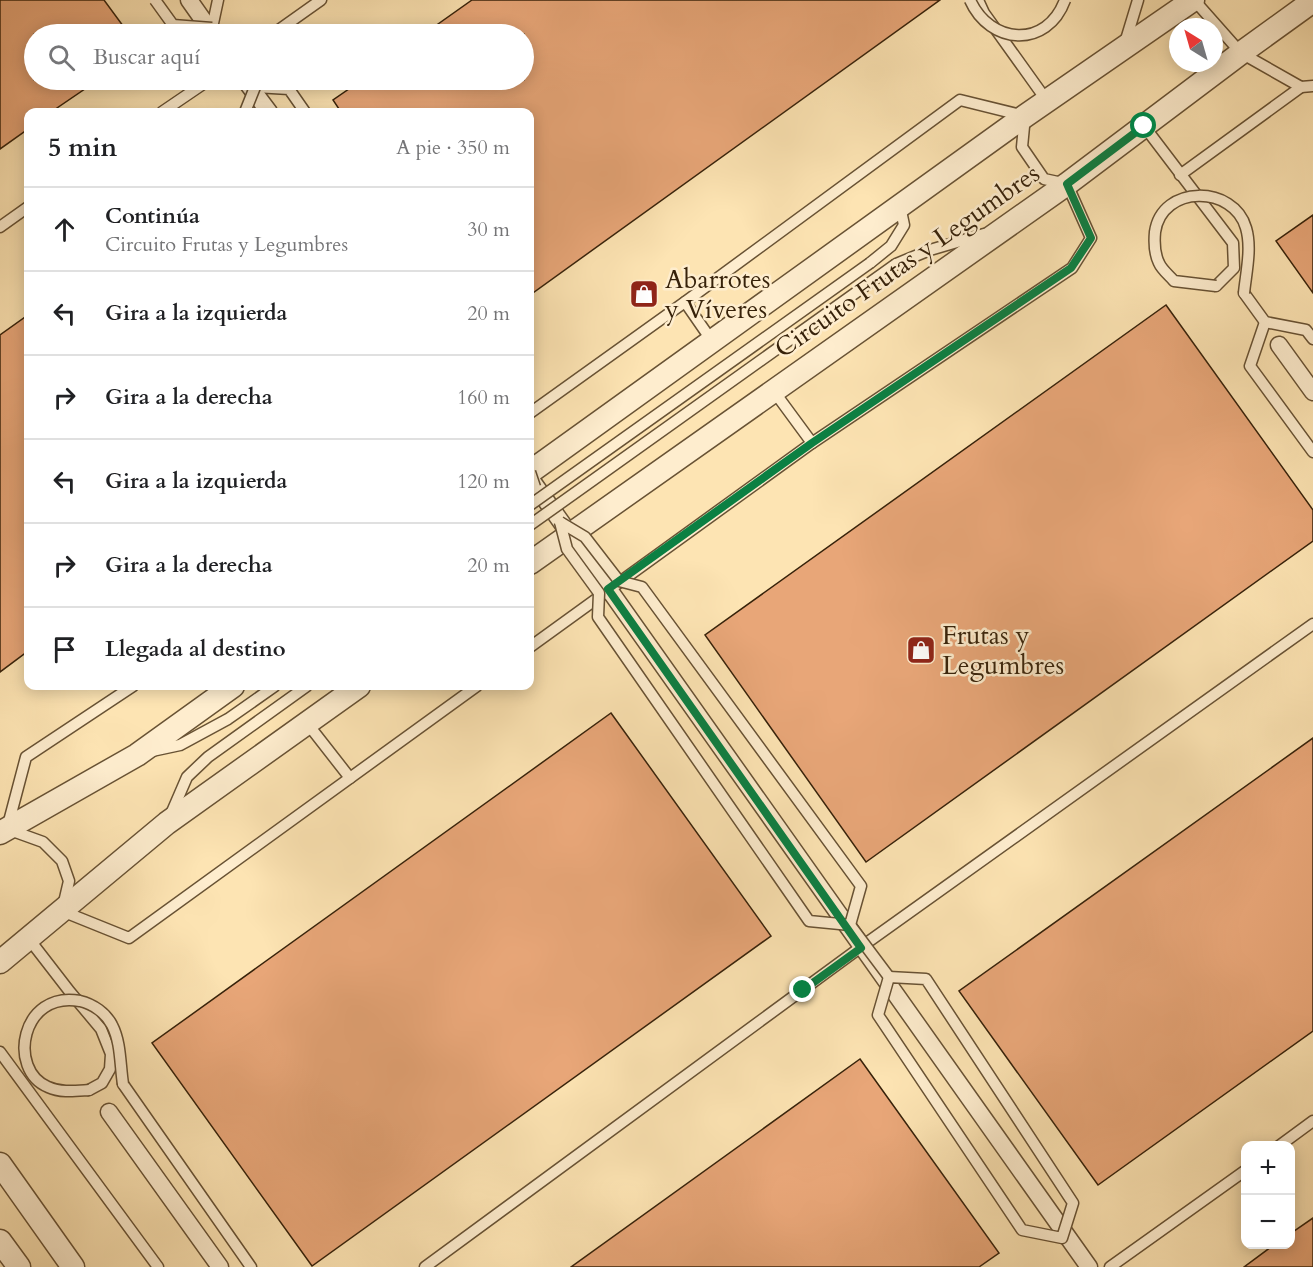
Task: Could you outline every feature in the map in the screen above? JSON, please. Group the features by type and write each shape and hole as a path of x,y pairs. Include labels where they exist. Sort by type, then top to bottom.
{"street":[{"path":"189,0 208,24"},
{"path":"534,480 712,341 1025,116 1194,0"},
{"name":"Circuito Frutas y Legumbres","path":"534,559 565,528 773,390 1006,228 1303,5"},
{"path":"255,90 266,108"},
{"path":"1279,345 1313,392"},
{"path":"534,482 861,948 1089,1267"},
{"path":"4,831 137,755 227,690"},
{"path":"0,962 167,823 353,690"},
{"path":"109,1112 220,1267"},
{"path":"0,1164 73,1267"},
{"path":"0,1241 19,1267"}],"lane":[{"path":"155,0 172,24"},
{"path":"215,24 218,0"},
{"path":"287,24 321,0"},
{"path":"970,0 987,25 1005,32 1026,36 1044,30 1059,15 1065,0"},
{"path":"978,0 984,13 1047,101"},
{"path":"1124,48 1138,0"},
{"path":"1194,0 1240,53 1301,87"},
{"path":"1180,176 1301,87 1313,86"},
{"path":"168,108 194,90"},
{"path":"246,108 249,90"},
{"path":"290,90 302,108"},
{"path":"534,410 960,100 1025,116 1022,147 1044,179 1067,184 1091,238 1071,268 812,443 534,644"},
{"path":"1144,126 1180,176 1233,243 1234,268 1216,286 1174,281 1160,264 1154,245 1157,222 1168,207 1184,196 1205,195 1219,199 1237,210 1246,229 1248,252 1244,293 1265,322 1306,330 1313,339"},
{"path":"534,480 870,263 891,246 904,225 900,206"},
{"path":"0,227 24,210"},
{"path":"534,522 896,264 930,250 1006,228"},
{"path":"685,302 712,341"},
{"path":"1265,322 1251,366 1313,452"},
{"path":"773,390 812,443"},
{"path":"534,483 565,528 585,537 619,581 642,587 861,886 850,925"},
{"path":"565,528 567,549 599,592 598,617 809,921 850,925 889,977"},
{"path":"425,1267 861,948 1313,624"},
{"path":"127,690 26,757 4,831 43,842 62,861 69,881 62,910 129,938 471,690"},
{"path":"137,755 180,745 228,719 269,690"},
{"path":"167,823 187,777 208,757 301,690"},
{"path":"306,723 350,778"},
{"path":"29,939 70,992 101,1029 111,1054 110,1070 102,1083 88,1089 63,1091 47,1087 34,1078 26,1060 25,1046 28,1025 42,1008 57,1000 73,1000 86,1002 102,1012 112,1024 117,1038 123,1084 252,1267"},
{"path":"889,977 878,1015 1022,1230 1062,1238 1083,1267"},
{"path":"889,977 927,979 1073,1203 1062,1238"},
{"path":"0,1052 158,1267"},
{"path":"1286,1141 1313,1121"},
{"path":"1110,1267 1241,1173"}],"building":[{"path":"0,0 104,0 122,24 24,24 24,90 83,90 57,108 24,108 24,132 0,149"},
{"path":"472,0 940,0 534,292 534,108 338,108 333,100 348,90 534,90 534,24 438,24"},
{"path":"1313,215 1313,293 1276,241"},
{"path":"1166,305 1313,510 1313,541 866,862 705,635"},
{"path":"24,318 24,654 0,672 0,335"},
{"path":"611,713 771,936 312,1266 152,1043"},
{"path":"1313,738 1313,1031 1098,1185 959,991"},
{"path":"860,1059 999,1253 979,1267 571,1267"},
{"path":"1313,1218 1313,1267 1244,1267 1268,1249 1295,1249 1295,1231"}],"place":[{"name":"Abarrotes y Víveres","path":"644,294"},
{"name":"Frutas y Legumbres","path":"921,650"}],"route":[{"path":"803,990 861,948 608,589 812,443 1071,268 1091,238 1067,184 1144,126"}]}
